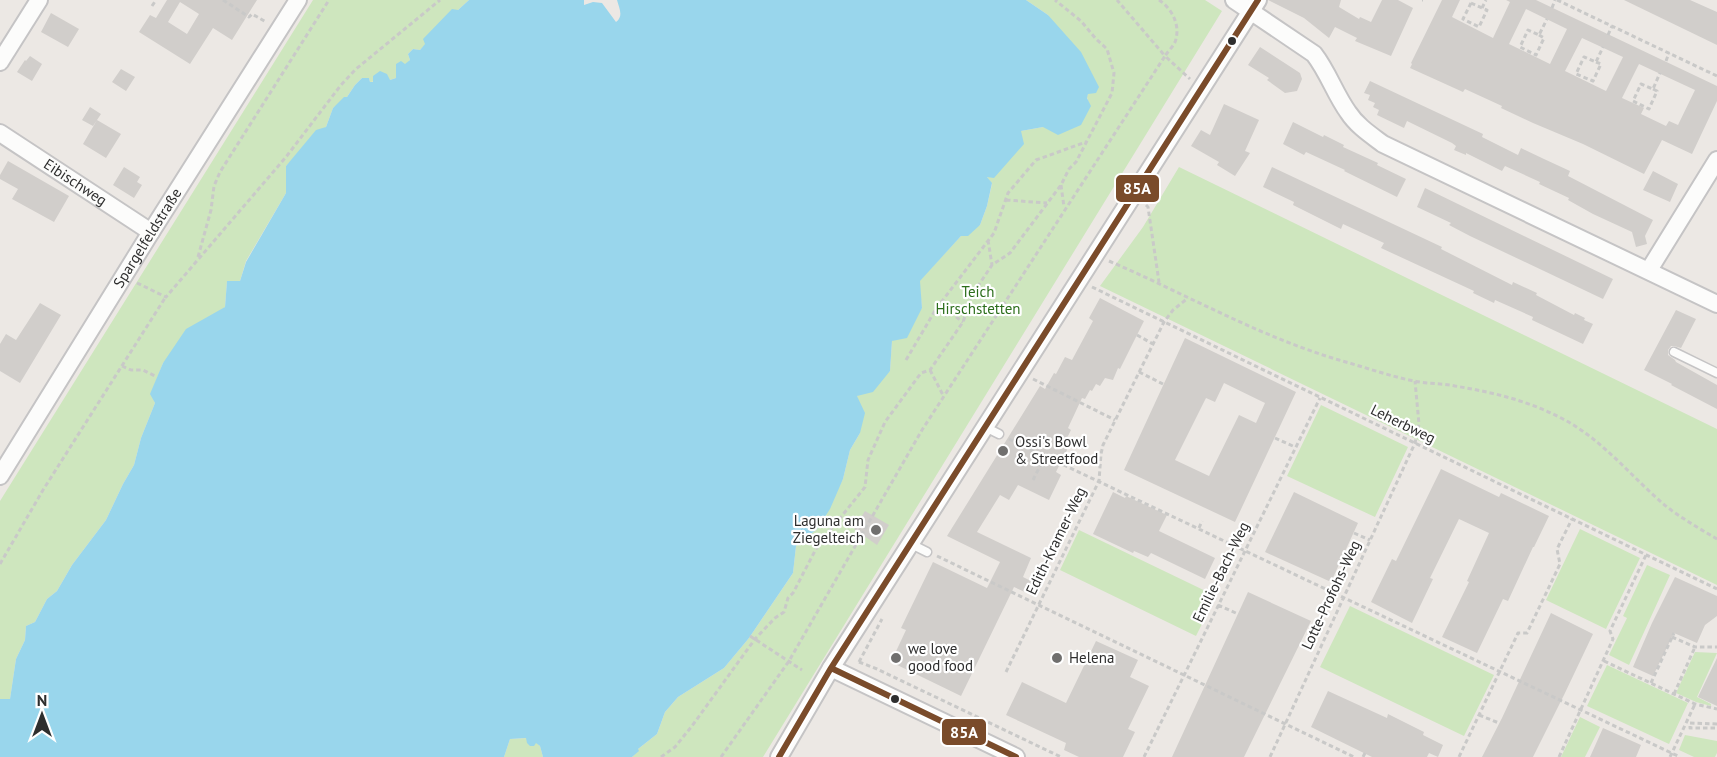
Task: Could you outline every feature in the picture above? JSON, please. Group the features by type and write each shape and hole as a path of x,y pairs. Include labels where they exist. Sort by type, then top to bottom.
{"street":[{"path":"0,62 39,0"},
{"name":"Spargelfeldstraße","path":"0,476 298,0"},
{"path":"1234,0 1254,5 1314,54 1352,118 1383,144 1717,304"},
{"path":"779,757 831,668 911,544 992,431 1079,281 1254,5"},
{"name":"Eibischweg","path":"0,133 151,232"},
{"path":"1649,270 1717,160"},
{"path":"831,668 1016,757"}],"lane":[{"path":"1674,352 1717,373"},
{"path":"911,544 927,552"}],"path":[{"path":"152,6 156,0"},
{"path":"223,0 249,17 252,14 279,30"},
{"path":"198,259 211,210 214,186 220,172 329,0"},
{"path":"0,564 43,490 165,297 286,157 341,85 356,69 440,0"},
{"path":"662,757 675,747 692,726 755,639 784,612 816,547 865,487 868,460 885,422 921,373 930,370 963,322 972,295 992,264 1011,253 1061,185 1088,141 1112,93 1114,74 1107,48 1081,21 1055,0"},
{"path":"1117,0 1165,56 1201,89"},
{"path":"721,757 789,661 922,430 1176,40 1177,27 1173,15 1159,0"},
{"path":"1482,8 1486,0"},
{"path":"1552,8 1556,0 1717,76"},
{"path":"1471,3 1482,8 1487,10 1479,27 1463,19 1471,3"},
{"path":"1539,35 1547,19"},
{"path":"1608,35 1612,26"},
{"path":"1528,30 1539,35 1544,38 1536,55 1520,47 1528,30"},
{"path":"1596,62 1603,46"},
{"path":"1666,62 1669,53"},
{"path":"1584,57 1596,62 1601,64 1593,81 1576,74 1584,57"},
{"path":"1653,89 1660,73"},
{"path":"1641,84 1653,89 1658,91 1649,109 1633,101 1641,84"},
{"path":"906,360 936,309 994,233 1008,193 1036,160 1088,141"},
{"path":"1061,185 1064,209"},
{"path":"1006,200 1047,203"},
{"path":"1143,203 1148,207 1159,282"},
{"path":"988,240 992,264"},
{"path":"1107,260 1159,282 1237,322 1291,344 1415,381 1453,385 1498,394 1560,417 1601,445 1668,507 1692,525 1717,539"},
{"path":"124,276 165,297"},
{"name":"Leherbweg","path":"1079,281 1717,589"},
{"name":"Edith-Kramer-Weg","path":"1006,672 1099,481 1101,454 1115,421 1164,322 1173,310 1188,298"},
{"path":"936,309 947,316 952,314 963,322"},
{"path":"1137,335 1153,344"},
{"path":"122,366 131,370 143,370 157,377"},
{"path":"930,370 944,396"},
{"path":"1139,372 1163,384"},
{"path":"1033,379 1115,421"},
{"name":"Lotte-Profohs-Weg","path":"1269,757 1415,443 1419,424 1415,381"},
{"name":"Emilie-Bach-Weg","path":"1144,757 1320,397"},
{"path":"992,431 1500,671 1671,755 1680,757"},
{"path":"1275,438 1295,447"},
{"path":"1032,480 1045,456"},
{"path":"1459,757 1518,633 1527,633 1560,564 1557,549 1572,519"},
{"path":"1199,528 1202,521"},
{"path":"1354,533 1370,540"},
{"path":"927,552 1354,757"},
{"path":"1559,757 1604,661 1613,639 1610,631 1646,555"},
{"path":"1695,585 1698,580"},
{"path":"1218,605 1238,614"},
{"path":"1651,682 1673,635 1695,647 1717,647"},
{"path":"750,636 802,670"},
{"path":"1674,693 1695,647"},
{"path":"1604,661 1695,704 1716,707"},
{"path":"859,662 1061,757"},
{"path":"1671,755 1695,704"},
{"path":"1479,715 1499,723"},
{"path":"1690,723 1717,726 1689,728 1690,723"}],"green space":[{"path":"313,0 469,0 420,50 413,49 408,54 410,60 396,78 370,82 369,78 362,78 347,97 333,108 326,127 286,166 286,193 246,261 240,281 227,281 225,307 163,363 151,394 155,403 141,438 134,465 106,520 72,565 57,591 47,599 35,622 26,626 25,640 16,659 10,699 0,699 0,501"},
{"name":"Teich Hirschstetten","path":"1026,0 1205,0 1222,11 763,757 632,757 638,749 657,734 665,712 678,697 724,668 749,638 793,573 796,546 817,529 843,479 850,450 860,433 857,396 890,371 892,341 922,308 919,281 961,236 980,225 992,184 987,177 1021,131 1043,127 1090,107 1088,94 1048,15"},
{"path":"1179,167 1717,429 1717,585 1100,286 1143,227"},
{"path":"1321,405 1408,447 1375,517 1287,476"},
{"path":"1580,529 1640,558 1606,629 1546,600"},
{"path":"1079,530 1216,596 1196,636 1060,570"},
{"path":"1647,565 1670,575 1629,665 1609,655 1627,618 1623,616"},
{"path":"1350,606 1494,675 1464,736 1320,667"},
{"path":"1695,652 1717,653 1697,697 1711,706 1676,693"},
{"path":"1607,665 1688,703 1669,744 1587,706"},
{"path":"1580,717 1600,727 1585,757 1561,757"},
{"path":"1685,735 1717,741 1715,757 1694,757 1679,750"},
{"path":"527,738 527,743 536,742 540,746 543,757 504,757 510,739"}],"water":[{"path":"469,0 584,0 584,5 593,2 602,3 616,22 620,15 617,0 1026,0 1048,15 1081,52 1099,87 1096,93 1088,94 1087,98 1091,106 1081,125 1058,135 1043,127 1021,131 1024,144 994,178 987,177 992,183 980,225 968,236 961,236 920,281 922,308 907,338 892,341 890,371 873,392 857,396 865,413 860,433 850,450 843,479 830,509 817,529 796,546 793,573 749,638 724,668 678,697 665,712 657,734 638,749 639,751 632,757 543,757 540,746 536,743 530,746 526,738 510,739 504,757 0,757 0,699 10,699 16,659 25,640 26,626 35,622 47,599 57,591 72,565 106,520 134,465 141,438 155,403 150,394 163,363 186,329 225,307 227,281 240,281 246,262 286,193 286,166 316,130 326,127 333,108 344,97 347,97 362,78 369,78 370,82 373,82 373,76 380,71 387,74 390,80 396,78 396,64 401,61 405,64 410,60 408,54 413,49 420,50 425,44 423,39 452,9 458,10"}],"building":[{"path":"167,0 257,0 232,40 213,28 190,64 139,32 150,15 156,18","holes":["180,2 199,14 187,34 168,22"]},
{"path":"1268,0 1341,0 1339,7 1359,19 1360,17 1371,22 1382,0 1398,0 1413,8 1391,56 1355,41 1357,38 1335,27 1329,38 1304,18"},
{"path":"1442,0 1460,0 1452,17 1493,38 1510,2 1506,0 1536,0 1717,86 1717,101 1692,154 1662,140 1644,174 1465,89 1463,92 1410,68","holes":["1526,9 1567,29 1550,64 1509,44","1582,38 1623,57 1606,91 1565,71","1639,64 1695,90 1678,125 1669,121 1666,126 1641,114 1644,108 1622,98"]},
{"path":"1624,0 1690,0 1717,12 1717,45"},
{"path":"51,13 79,29 68,47 41,32"},
{"path":"1260,47 1300,73 1302,79 1297,91 1285,93 1267,80 1269,78 1248,65"},
{"path":"30,56 42,64 32,81 17,72"},
{"path":"121,69 135,77 126,91 112,82"},
{"path":"1370,81 1483,134 1482,137 1518,155 1521,148 1570,171 1568,176 1653,220 1645,236 1647,244 1636,247 1632,232 1593,214 1568,200 1569,198 1539,184 1540,182 1505,166 1502,171 1466,153 1466,155 1454,150 1456,146 1452,143 1407,121 1404,128 1377,115 1379,110 1373,107 1375,103 1368,100 1370,95 1364,93"},
{"path":"1224,104 1259,120 1245,151 1250,153 1235,176 1217,165 1219,162 1191,146 1201,130 1210,135"},
{"path":"90,107 101,114 93,126 82,120"},
{"path":"97,120 121,134 106,158 83,144"},
{"path":"1293,122 1344,145 1343,147 1406,179 1397,197 1345,170 1306,152 1304,155 1283,144"},
{"path":"8,161 69,196 54,222 12,199 18,189 0,179"},
{"path":"124,167 140,177 137,182 142,185 134,198 113,185"},
{"path":"1272,167 1442,247 1441,249 1512,285 1513,282 1537,293 1536,295 1574,315 1575,313 1585,318 1584,320 1593,324 1583,344 1532,320 1533,317 1495,300 1494,303 1473,293 1474,291 1381,248 1384,243 1343,224 1341,229 1293,205 1294,202 1263,187"},
{"path":"1653,171 1678,184 1670,202 1643,190"},
{"path":"1425,188 1613,279 1603,299 1470,236 1449,225 1451,223 1417,207"},
{"path":"1100,298 1144,321 1113,380 1105,378 1100,386 1096,384 1085,399 1082,398 1068,428 1071,430 1065,442 1070,444 1056,472 1061,475 1049,500 1018,485 1009,500 1000,495 977,532 1031,558 1023,577 1033,582 1027,593 1014,587 961,696 891,662 906,630 901,628 933,562 987,588 1000,562 947,536 1040,386 1045,389 1065,357 1072,360 1093,321 1089,318"},
{"path":"40,303 61,315 20,383 0,371 0,344 6,334 16,340"},
{"path":"1676,310 1696,319 1681,348 1671,346 1668,355 1717,385 1717,409 1644,370"},
{"path":"1185,338 1296,392 1235,522 1124,470","holes":["1224,383 1265,403 1256,423 1239,415 1209,476 1175,460 1206,398 1215,402"]},
{"path":"1441,469 1499,497 1501,493 1549,516 1508,601 1503,599 1477,653 1442,637 1469,582 1467,581 1489,533 1459,519 1430,578 1433,579 1412,623 1371,602 1392,559 1396,561"},
{"path":"1113,492 1167,515 1159,531 1215,558 1205,579 1151,553 1148,557 1134,551 1133,553 1093,534"},
{"path":"1294,492 1358,523 1331,582 1265,552"},
{"name":"Laguna am Ziegelteich","path":"865,511 889,525 877,545 854,529"},
{"path":"1675,577 1717,596 1717,616 1705,625 1697,643 1674,633 1653,676 1633,667"},
{"path":"1248,592 1311,621 1244,757 1172,757"},
{"path":"1551,613 1593,634 1564,695 1533,757 1482,757 1502,718"},
{"path":"1096,641 1138,660 1130,677 1149,686 1128,729 1135,732 1123,757 1079,757 1064,750 1066,743 1006,715 1022,682 1066,703"},
{"path":"1717,658 1717,706 1698,697"},
{"path":"1328,691 1387,718 1388,714 1424,732 1423,735 1443,745 1438,757 1429,753 1427,757 1372,757 1311,727"},
{"path":"1603,728 1641,745 1636,757 1590,757"}],"transit line":[{"name":"85A","path":"779,757 831,668 1258,0"},
{"name":"85A","path":"831,668 1016,757"}],"place":[{"name":"Ossi's Bowl & Streetfood","path":"1003,451"},
{"name":"Laguna am Ziegelteich","path":"876,530"},
{"name":"we love good food","path":"896,658"},
{"name":"Helena","path":"1057,658"}]}
